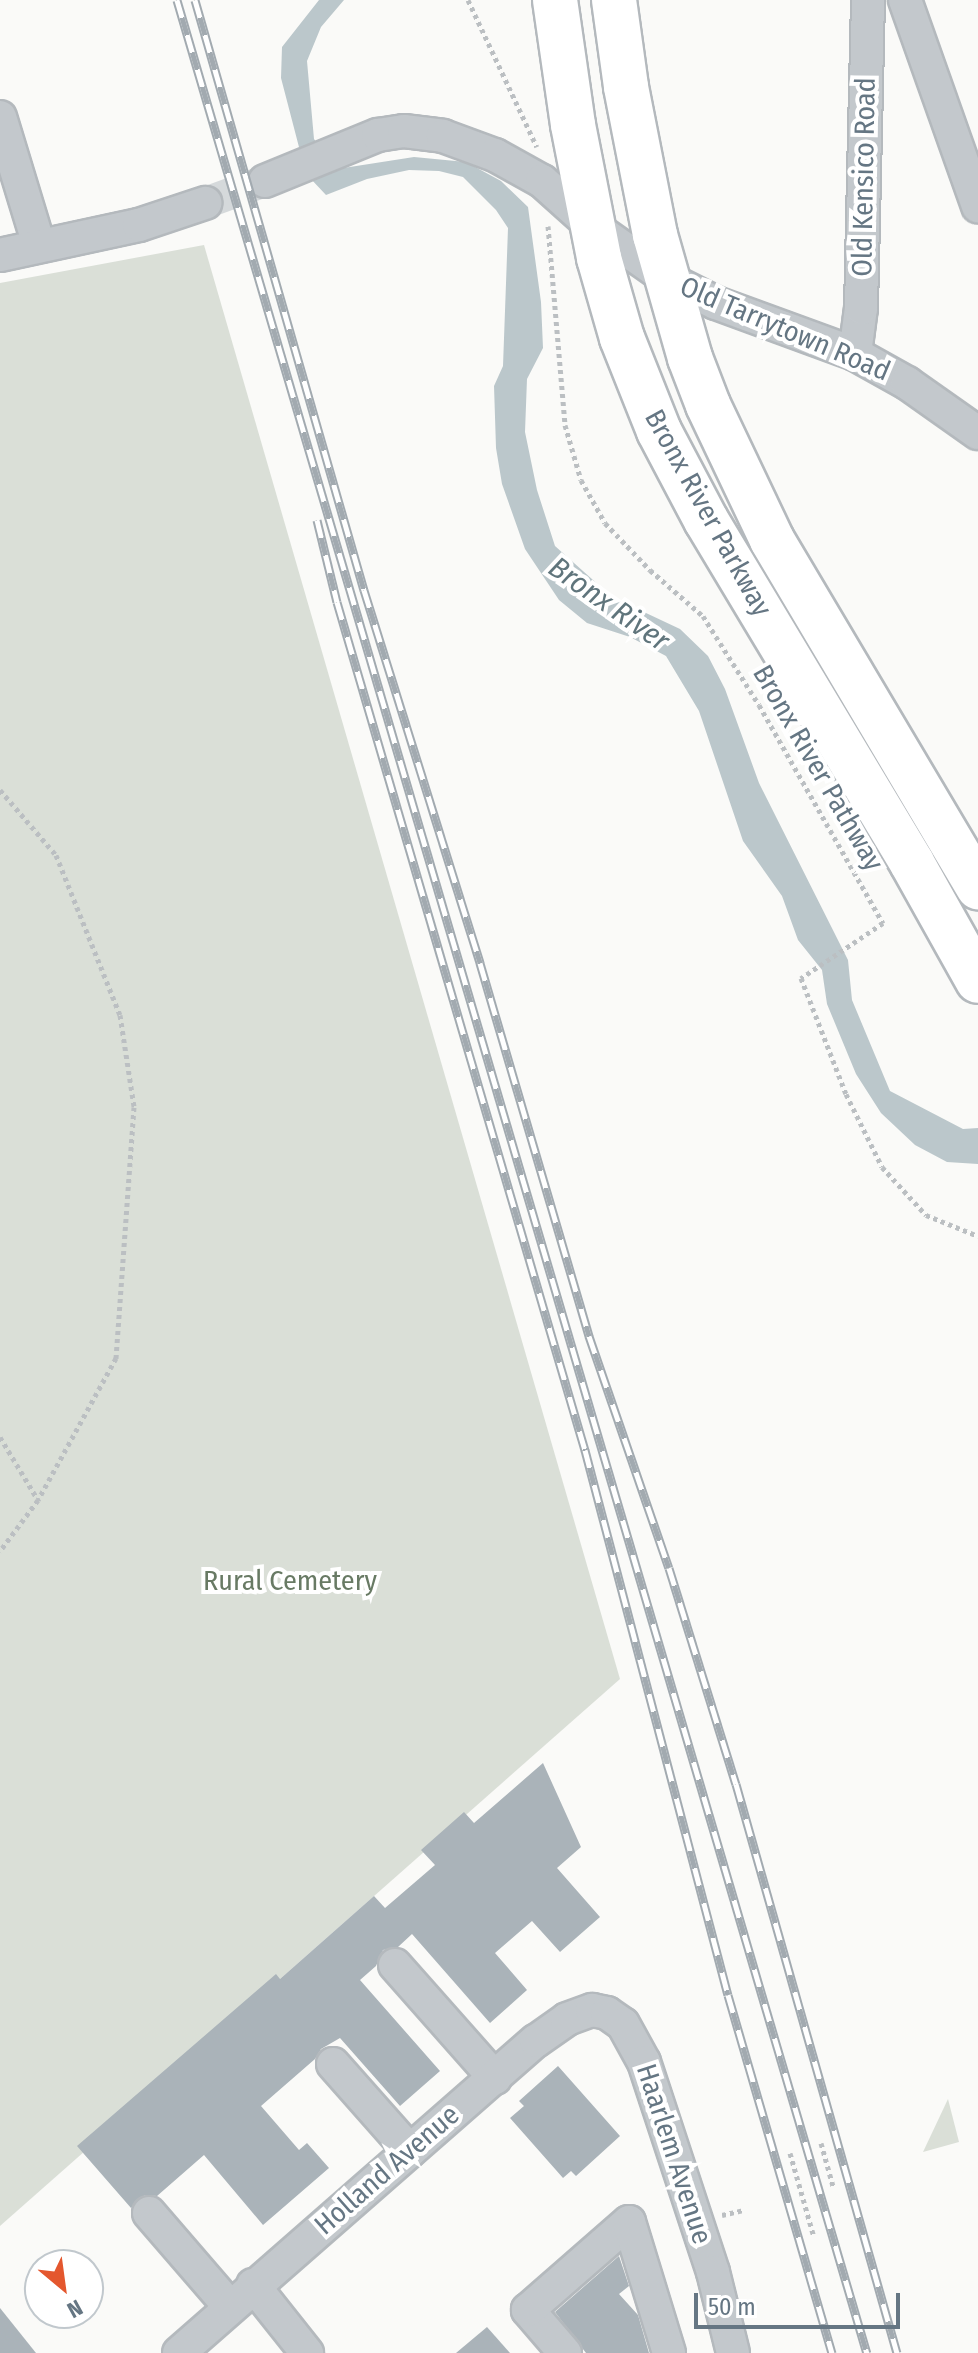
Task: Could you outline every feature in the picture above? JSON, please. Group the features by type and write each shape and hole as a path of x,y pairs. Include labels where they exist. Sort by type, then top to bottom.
{"highway":[{"name":"Bronx River Parkway","path":"555,0 591,225 622,338 681,476 912,863 978,981"},
{"name":"Bronx River Parkway","path":"614,0 635,137 666,278 695,370 748,495 978,887"}],"street":[{"name":"Old Kensico Road","path":"855,354 861,308 868,0"},
{"path":"905,0 978,206"},
{"path":"0,117 39,245"},
{"name":"Old Tarrytown Road","path":"279,176 378,135 404,131 443,136 495,155 542,181 591,225 666,278 716,303 855,354 907,383 978,433"},
{"path":"0,255 139,225 205,203"},
{"path":"395,1965 495,2078"},
{"name":"Holland Avenue","path":"179,2353 253,2285 567,2019 592,2010 607,2013"},
{"name":"Haarlem Avenue","path":"607,2013 631,2034 644,2062 713,2272 733,2353"},
{"path":"333,2064 410,2151"},
{"path":"149,2213 230,2307"},
{"path":"565,2353 528,2310 629,2222 669,2353"},
{"path":"253,2285 307,2353"}],"path":[{"path":"468,0 492,56 535,139 539,160"},
{"name":"Bronx River Pathway","path":"549,217 548,241 565,425 581,480 605,523 703,616 743,679 883,923 801,978 846,1094 882,1167 926,1215 978,1236"},
{"path":"0,790 56,855 120,1015 134,1107 116,1358 38,1500 0,1551"},
{"path":"0,1437 38,1500"},
{"path":"821,2143 833,2186"},
{"path":"790,2153 814,2237"}],"green space":[{"name":"Rural Cemetery","path":"204,245 620,1679 0,2226 0,283"},
{"path":"948,2099 959,2142 923,2152"}],"water":[{"name":"Bronx River","path":"319,0 344,0 321,27 307,61 314,139 337,169 414,157 466,162 501,181 528,207 541,302 543,348 527,379 525,432 537,490 555,546 612,597 680,629 708,656 725,689 759,783 848,960 852,1000 890,1091 963,1129 978,1128 978,1164 947,1162 915,1145 881,1113 856,1074 827,1004 822,970 798,940 782,896 743,841 699,711 666,656 630,637 587,623 559,600 525,549 502,484 496,448 494,386 503,366 508,228 496,210 463,177 439,171 409,170 367,179 326,195 310,178 281,78 282,47"}],"building":[{"path":"543,1763 581,1847 557,1868 600,1917 560,1952 532,1921 495,1953 527,1990 490,2023 412,1934 398,1947 383,1950 376,1966 360,1980 440,2071 400,2106 340,2038 321,2049 315,2059 261,2106 299,2150 307,2143 329,2168 263,2225 204,2155 157,2196 145,2195 131,2208 77,2146 276,1974 280,1979 374,1896 385,1908 435,1865 421,1850 464,1812 474,1823"},
{"path":"558,2066 620,2136 576,2176 571,2171 563,2178 510,2118 524,2106 519,2101"},
{"path":"619,2256 629,2286 619,2294 638,2315 649,2353 586,2353 555,2312"},
{"path":"0,2308 36,2353 0,2353"},
{"path":"487,2327 510,2353 456,2353"}],"tunnel":[{"path":"205,203 265,181"}],"railway":[{"path":"177,0 867,2353"},
{"path":"195,0 364,590 480,963 589,1336 669,1568 736,1784 897,2353"},
{"path":"317,520 337,602 585,1450 728,1995 832,2353"}]}
